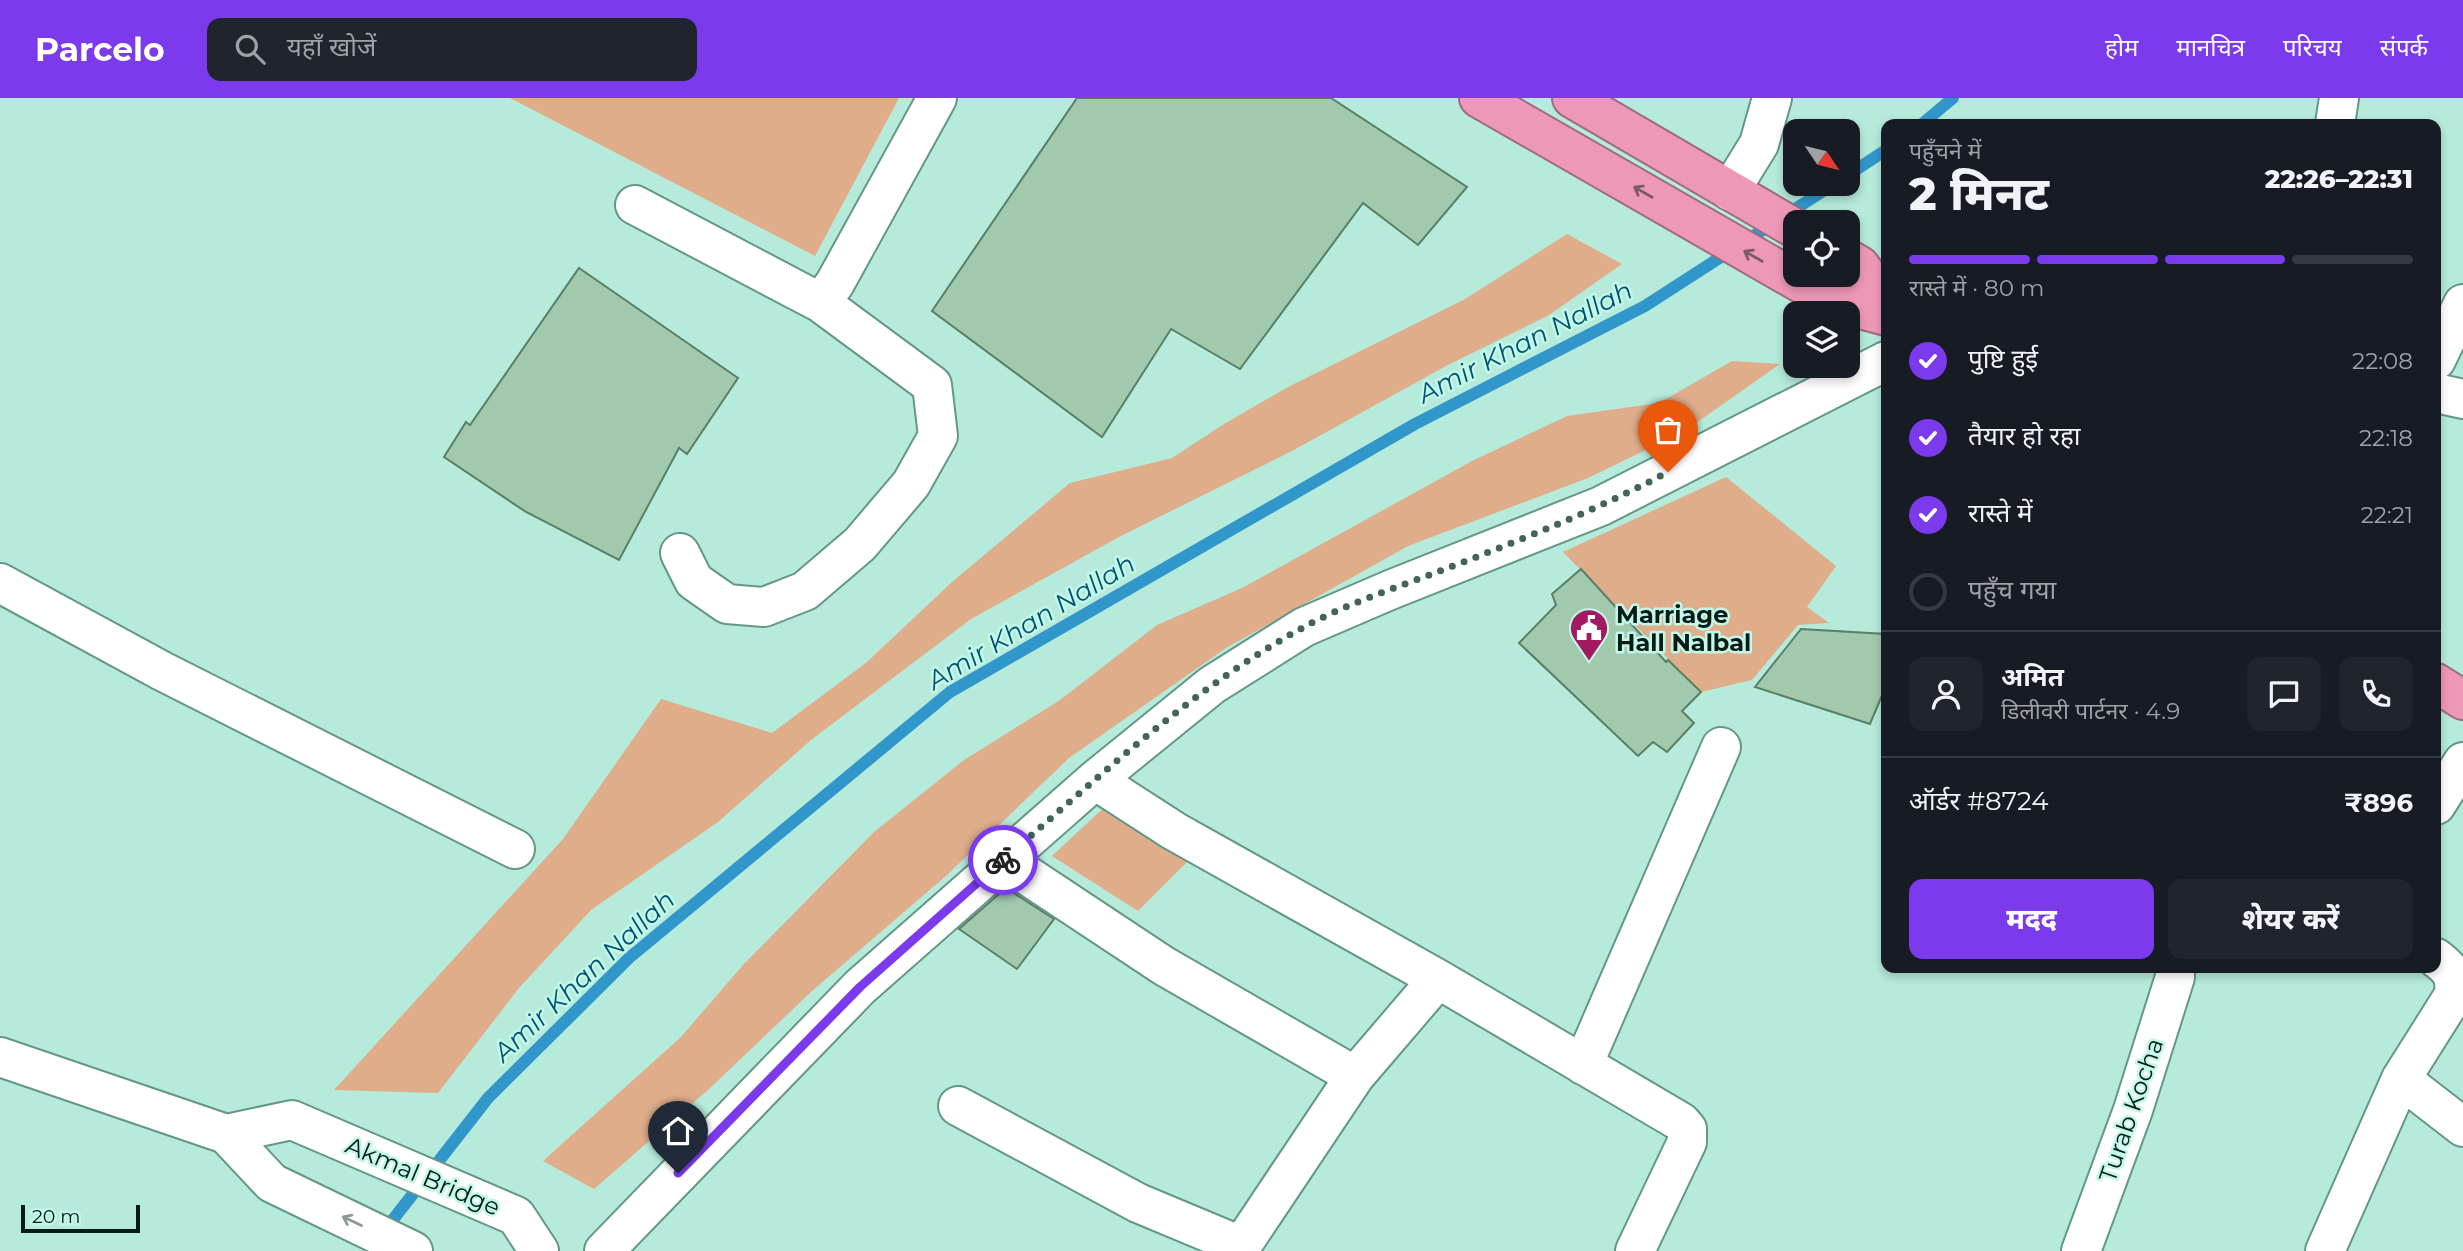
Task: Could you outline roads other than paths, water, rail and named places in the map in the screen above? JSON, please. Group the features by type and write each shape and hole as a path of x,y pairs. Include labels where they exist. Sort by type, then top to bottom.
{"highway":[{"path":"1479,98 1833,302 1881,315"},
{"path":"1572,98 1783,222"},
{"path":"1860,269 1881,295"},
{"path":"2441,686 2463,700"}],"street":[{"path":"821,303 835,283 937,98"},
{"path":"1730,191 1759,144 1772,98"},
{"path":"2336,119 2339,98"},
{"path":"635,205 821,303 932,385 938,436 911,485 860,544 805,591 764,607 727,604 694,581 680,553"},
{"path":"2441,350 2463,304"},
{"path":"604,1251 860,987 1095,780 1212,685 1304,627 1601,506 1881,364"},
{"path":"2441,394 2463,399"},
{"path":"0,583 162,671 515,849"},
{"path":"1583,1065 1721,747"},
{"path":"2441,797 2463,762"},
{"path":"1095,780 1174,831 1438,979 1681,1122 1687,1129 1687,1142 1635,1251"},
{"path":"1004,860 1164,966 1355,1076"},
{"path":"2325,1251 2401,1079 2454,995 2456,979 2448,966 2441,961"},
{"name":"Turab Kocha","path":"2081,1251 2137,1096 2175,973"},
{"path":"958,1106 1138,1203 1239,1249 1355,1076 1438,979"},
{"path":"0,1057 226,1133 272,1183 414,1251"},
{"path":"2401,1079 2463,1127"},
{"name":"Akmal Bridge","path":"226,1133 292,1120 516,1216 538,1251"}],"waterway":[{"name":"Amir Khan Nallah","path":"1928,119 1953,98"},
{"name":"Amir Khan Nallah","path":"1860,167 1881,153"},
{"name":"Amir Khan Nallah","path":"384,1231 488,1098 629,958 950,692 1415,424 1645,306 1815,196"}],"place":[{"name":"Marriage Hall Nalbal","path":"1589,662"}]}
